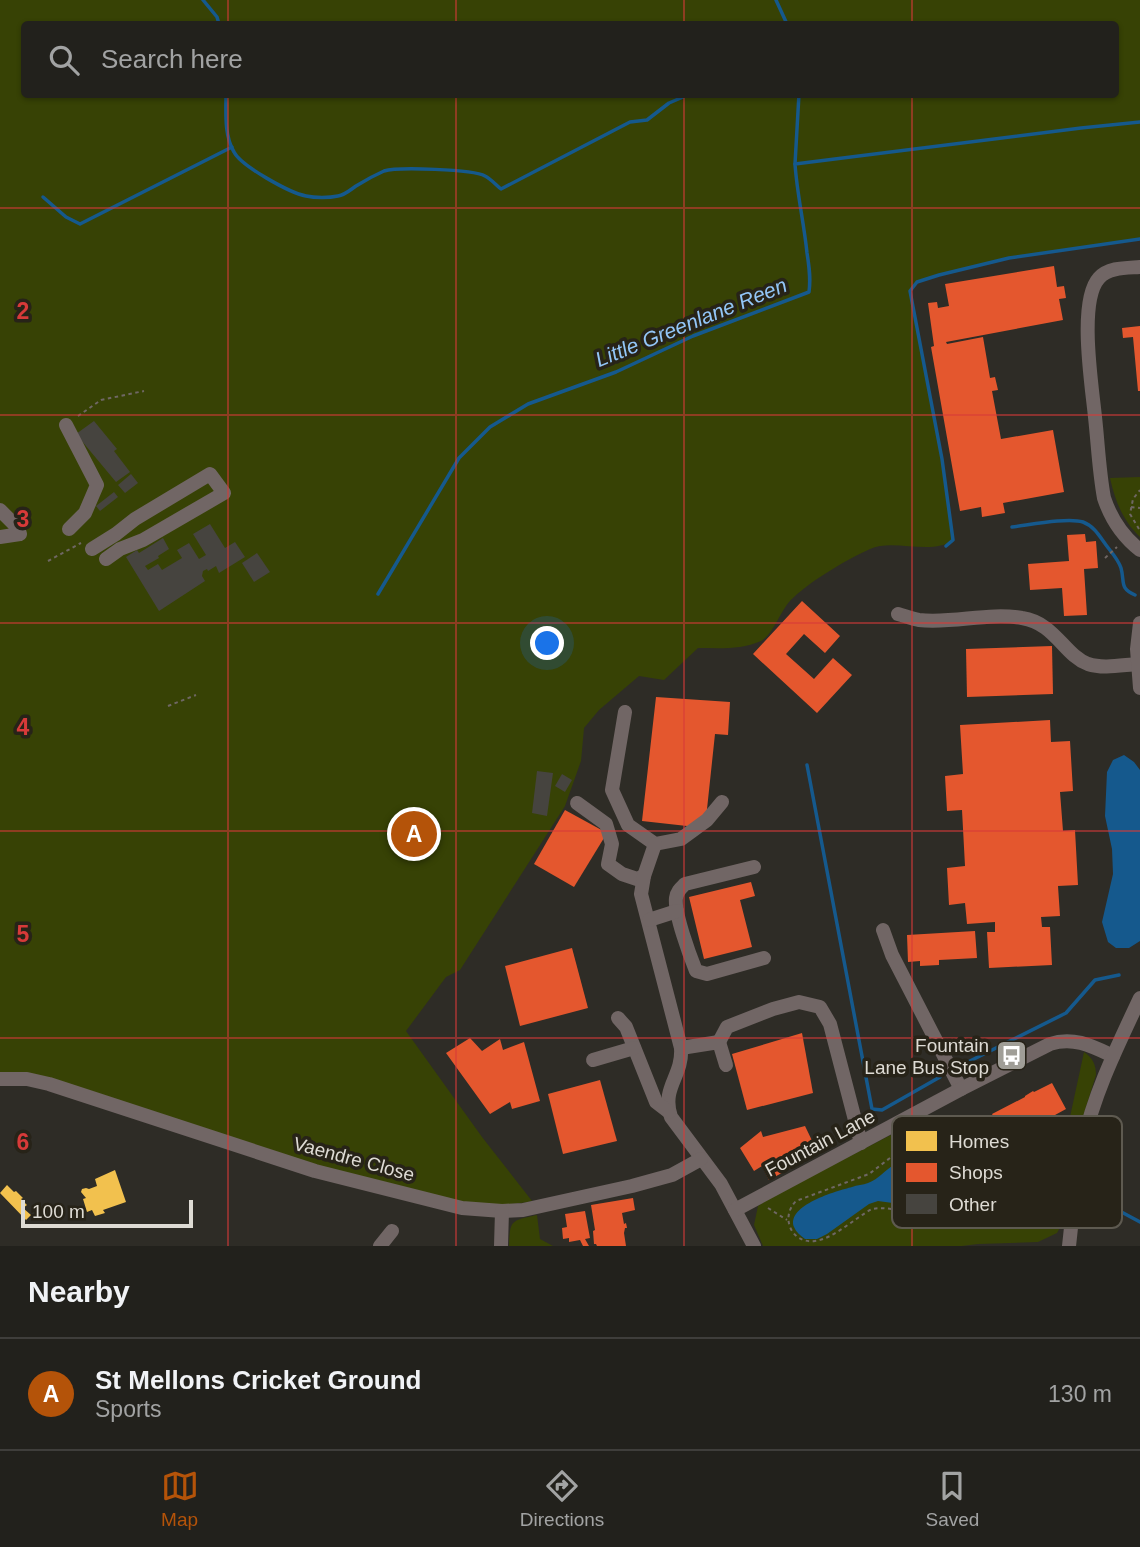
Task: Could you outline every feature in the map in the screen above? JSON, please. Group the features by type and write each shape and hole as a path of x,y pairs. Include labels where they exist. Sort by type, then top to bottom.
{"street":[{"path":"1140,267 1107,272 1094,284 1088,328 1104,498 1116,525 1140,550"},
{"path":"66,425 97,485 85,513 69,529"},
{"path":"87,546 116,534 135,519 210,474 224,494 106,559"},
{"path":"0,510 19,528 20,534 0,537"},
{"path":"898,614 919,620 1023,618 1040,624 1054,634 1086,663 1101,666 1137,664"},
{"path":"1140,623 1137,649 1140,688"},
{"path":"625,712 612,790 628,825 655,844 681,839 707,820 722,802"},
{"path":"577,803 606,824 611,844 608,864 622,874 637,879 645,876"},
{"path":"655,844 642,894 681,1048 681,1064 668,1097 669,1112"},
{"path":"754,867 685,884 679,890 676,900 677,911 696,971 707,974 764,958"},
{"path":"649,920 677,911"},
{"path":"883,930 898,967 961,1090"},
{"path":"1091,1116 1113,1056 1140,998"},
{"path":"726,1065 719,1042 727,1027 799,1002 820,1007 831,1024 861,1143"},
{"path":"618,1018 626,1027 656,1102 669,1112 721,1184 754,1246"},
{"name":"Fountain Lane","path":"912,1116 1058,1041 1075,1041 1113,1056"},
{"path":"681,1048 719,1042"},
{"path":"593,1060 634,1048"},
{"name":"Vaendre Close","path":"0,1079 27,1079 48,1084 315,1171 462,1208 523,1210 672,1175 701,1159"},
{"name":"Fountain Lane","path":"736,1210 892,1127"},
{"path":"501,1246 502,1211"},
{"path":"1069,1246 1071,1228"},
{"path":"380,1246 392,1231"}],"path":[{"path":"66,425 101,400 145,391"},
{"path":"1139,529 1130,514 1133,499 1140,490"},
{"path":"1131,507 1140,508"},
{"path":"1105,558 1120,545"},
{"path":"48,562 87,546"},
{"path":"167,706 196,695"},
{"path":"891,1158 869,1174 796,1201 791,1206 788,1221 794,1235 801,1240 813,1242 831,1235 872,1209 892,1209"},
{"path":"754,1200 788,1221"}],"green space":[{"path":"0,0 1140,0 1140,239 1009,258 917,282 910,291 942,459 953,540 934,547 890,545 870,549 801,591 789,602 770,633 761,641 738,647 698,648 664,680 639,676 599,710 584,728 581,761 565,806 460,970 446,977 406,1031 532,1201 511,1204 469,1203 427,1195 227,1142 0,1074"},
{"path":"1140,477 1140,537 1120,510 1110,478"},
{"path":"1084,1052 1093,1062 1096,1075 1083,1116 1070,1116"},
{"path":"892,1134 892,1228 1060,1228 1057,1233 1038,1242 962,1246 763,1246 754,1225 758,1206"},
{"path":"537,1215 540,1239 553,1246 509,1246 511,1226 517,1220"}],"water":[{"path":"1124,755 1140,770 1140,941 1129,948 1116,948 1108,942 1102,922 1113,874 1112,849 1105,816 1107,772 1113,760"},
{"path":"892,1166 892,1203 878,1201 869,1204 817,1239 805,1239 794,1227 798,1212 814,1200 872,1181"}],"building: Homes":[{"path":"115,1170 126,1202 103,1210 105,1213 95,1216 92,1210 87,1212 82,1189 97,1186 95,1179"},
{"path":"7,1185 23,1198 21,1199 27,1205 23,1208 31,1215 26,1220 0,1193"}],"building: Shops":[{"path":"1054,266 1057,287 1064,286 1066,298 1059,299 1063,320 946,342 947,344 983,337 990,378 995,377 998,390 992,391 1001,439 1053,430 1064,492 1003,503 1005,513 982,517 981,507 960,511 931,347 934,346 928,303 937,302 938,308 949,306 945,284"},
{"path":"1140,326 1138,391 1133,337 1123,338 1122,328"},
{"path":"1085,534 1086,542 1096,541 1098,568 1084,569 1087,615 1064,616 1062,588 1030,590 1028,564 1069,561 1067,535"},
{"path":"802,601 840,636 825,653 804,634 786,654 814,679 833,658 852,675 817,713 753,654"},
{"path":"1052,646 1053,694 967,697 966,649"},
{"path":"656,697 730,702 728,735 715,734 705,828 642,821"},
{"path":"1050,720 1051,742 1070,741 1073,791 1060,792 1063,831 1075,830 1078,885 1058,886 1060,916 1041,917 1042,927 1050,927 1052,965 989,968 987,932 995,932 995,922 967,924 965,903 949,905 947,868 965,866 962,810 947,811 945,776 963,774 960,725"},
{"path":"565,810 607,833 574,887 534,864"},
{"path":"751,882 755,896 740,900 752,947 704,959 689,897"},
{"path":"975,931 977,958 939,960 939,965 920,966 920,961 908,962 907,935"},
{"path":"572,948 588,1008 520,1026 505,966"},
{"path":"802,1033 813,1093 747,1110 732,1054"},
{"path":"470,1038 482,1051 500,1039 503,1050 524,1042 540,1101 512,1109 510,1102 490,1114 446,1053"},
{"path":"600,1080 617,1141 563,1154 548,1094"},
{"path":"1052,1083 1066,1109 1056,1116 993,1116 992,1114"},
{"path":"805,1126 818,1153 769,1180 762,1166 754,1171 740,1148 761,1131 763,1137"},
{"path":"633,1198 635,1210 622,1213 627,1228 624,1233 626,1246 594,1244 591,1205"},
{"path":"585,1211 590,1238 585,1239 589,1246 583,1246 580,1240 569,1242 569,1238 563,1239 562,1228 567,1227 565,1214"}],"building: Other":[{"path":"94,421 117,449 114,451 130,472 116,482 76,434"},
{"path":"131,474 138,483 125,493 118,485"},
{"path":"114,492 118,497 100,511 96,506"},
{"path":"210,524 225,548 235,542 245,557 219,573 216,566 203,571 205,581 159,611 126,557 137,550 139,553 163,538 169,549 145,566 148,570 158,564 162,570 182,558 177,550 189,543 199,559 206,555 193,534"},
{"path":"257,553 270,572 254,582 242,563"},
{"path":"537,771 553,773 547,816 532,813"},
{"path":"562,774 572,780 565,792 555,786"}],"waterway":[{"path":"203,0 218,21"},
{"path":"776,0 786,21"},
{"path":"226,98 227,131 238,158 289,190 322,198 343,195 384,171 404,169 451,170 478,174 487,177 501,189 630,122 647,120 669,103 681,98"},
{"path":"795,164 799,98"},
{"name":"Little Greenlane Reen","path":"378,594 459,458 490,427 528,404 616,372 693,336 809,292 809,267 795,164 1140,122"},
{"path":"43,197 66,217 80,224 232,147"},
{"path":"946,546 953,540 942,459 910,291 917,282 1009,258 1140,239"},
{"path":"1012,527 1068,520 1087,524 1117,559 1125,587 1135,595"},
{"path":"807,765 872,1109 882,1110 940,1077"},
{"path":"968,1062 1066,1013 1095,980 1119,975"},
{"path":"1122,1212 1140,1222"}],"place":[{"name":"St Mellons Cricket Ground","path":"414,834"},
{"name":"Fountain Lane Bus Stop","path":"1012,1056"}]}
